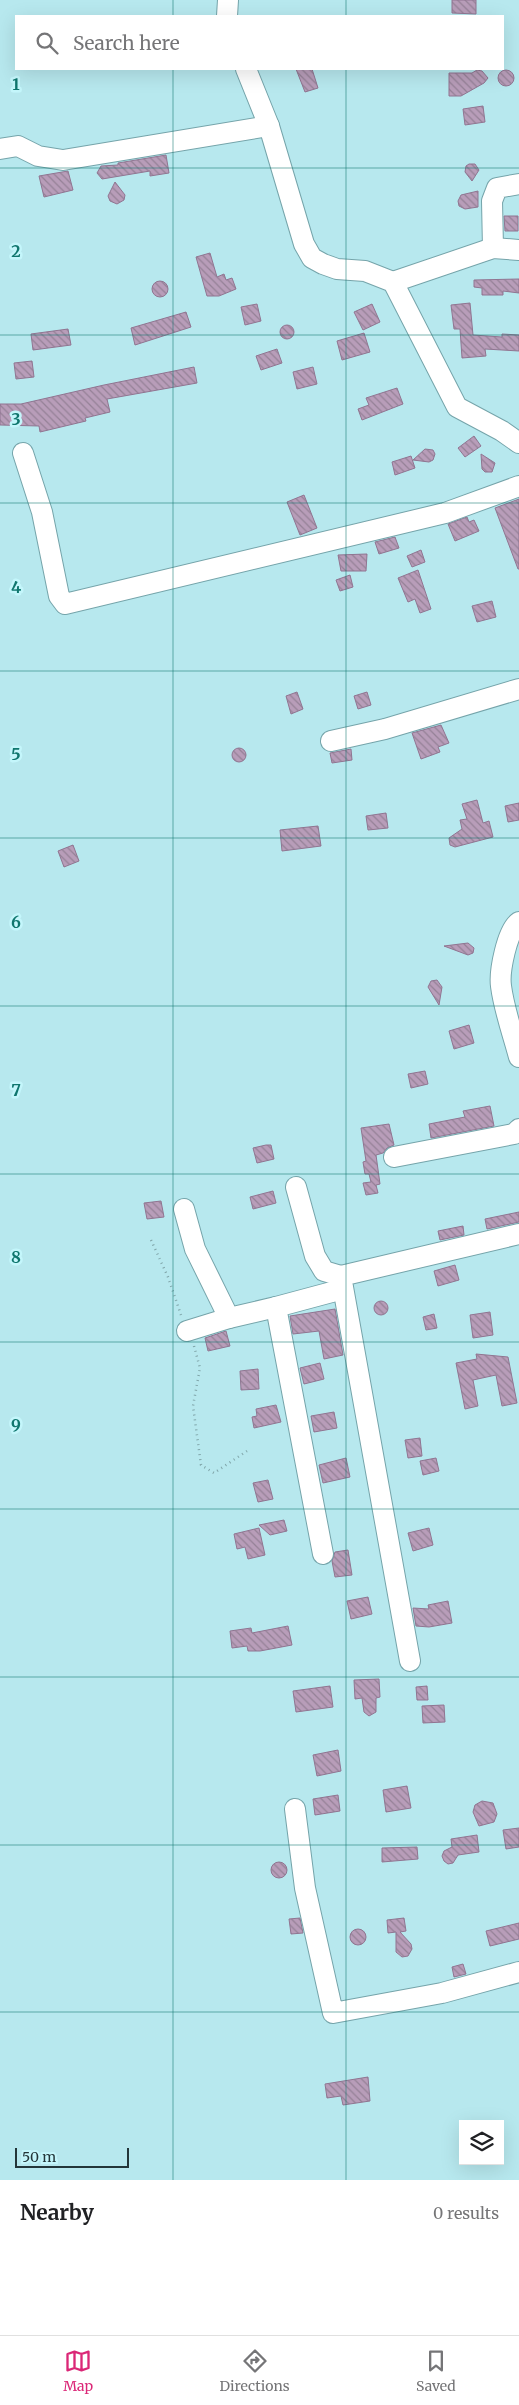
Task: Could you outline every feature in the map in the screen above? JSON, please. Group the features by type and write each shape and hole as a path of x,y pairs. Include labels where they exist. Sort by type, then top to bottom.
{"street":[{"path":"227,15 228,0"},
{"path":"246,70 269,126 304,244 312,258 337,269 365,271 392,282 457,407 502,430 519,443"},
{"path":"0,149 18,146 38,156 63,160 269,126"},
{"path":"493,248 492,201 497,188 519,184"},
{"path":"392,282 493,248 519,250"},
{"path":"23,453 42,512 59,596 65,604 445,513 519,486"},
{"path":"331,741 385,729 519,689"},
{"path":"519,922 513,925 505,950 501,985 519,1057"},
{"path":"394,1158 514,1134 519,1129"},
{"path":"296,1187 314,1256 324,1271 342,1283 410,1661"},
{"path":"184,1209 194,1249 229,1318"},
{"path":"187,1331 229,1318 276,1308 342,1283 519,1234"},
{"path":"276,1308 323,1554"},
{"path":"295,1809 305,1888 333,2013 442,1993 519,1972"}],"path":[{"path":"151,1240 168,1278 200,1368 193,1406 201,1465 214,1473 247,1451"}],"building":[{"path":"452,0 476,0 476,14 452,13"},
{"path":"296,70 312,70 318,88 305,92"},
{"path":"477,70 482,71 488,78 484,83 461,96 449,96 449,73 472,73"},
{"path":"506,70 512,72 514,78 512,84 506,86 500,84 498,78 500,72"},
{"path":"483,106 485,122 465,125 463,109"},
{"path":"166,155 169,173 150,176 150,171 102,179 97,173 101,166 118,165 118,163"},
{"path":"475,164 479,170 472,181 465,172 466,166"},
{"path":"68,171 73,190 44,197 39,176"},
{"path":"115,182 125,195 124,200 117,204 110,201 108,196"},
{"path":"478,191 478,207 465,209 459,206 458,201 461,195"},
{"path":"504,216 518,216 518,231 505,231"},
{"path":"210,253 217,277 224,274 226,280 232,278 236,289 219,296 207,296 196,257"},
{"path":"519,279 519,293 503,291 503,295 482,295 482,288 474,287 474,280"},
{"path":"160,281 166,283 168,289 166,295 160,297 154,295 152,289 154,283"},
{"path":"470,303 473,335 502,337 502,334 519,335 519,351 485,349 486,356 462,358 460,329 454,329 451,305"},
{"path":"257,304 261,321 245,325 241,307"},
{"path":"372,304 380,322 363,330 354,312"},
{"path":"186,312 191,327 135,345 131,328"},
{"path":"284,325 290,325 294,332 290,339 284,339 280,335 280,329"},
{"path":"68,329 71,345 33,350 31,334"},
{"path":"364,333 370,352 342,360 337,341"},
{"path":"277,349 282,363 261,370 256,356"},
{"path":"32,361 34,377 16,379 14,363"},
{"path":"194,367 197,383 107,399 110,412 85,418 86,421 40,432 39,426 0,425 0,404 21,404"},
{"path":"313,367 317,384 297,389 293,372"},
{"path":"397,388 403,404 362,420 358,409 369,405 366,398"},
{"path":"474,436 481,446 465,457 458,448"},
{"path":"425,449 433,450 435,454 433,460 429,462 413,460"},
{"path":"481,454 495,463 492,472 485,472 482,469"},
{"path":"411,456 415,468 395,475 392,462"},
{"path":"304,495 317,528 300,535 287,502"},
{"path":"519,499 519,569 518,569 495,508"},
{"path":"467,517 469,522 474,520 479,531 455,541 448,524"},
{"path":"395,537 399,548 379,554 375,542"},
{"path":"421,550 425,562 412,567 407,556"},
{"path":"367,554 366,571 341,571 338,555"},
{"path":"418,570 431,609 420,613 415,599 408,602 398,578"},
{"path":"350,575 353,587 340,591 336,580"},
{"path":"492,601 496,617 477,622 472,606"},
{"path":"297,692 303,709 291,714 286,696"},
{"path":"367,692 371,705 358,709 354,696"},
{"path":"441,725 449,743 438,747 440,752 421,759 412,733"},
{"path":"239,748 244,750 246,755 244,760 239,762 234,760 232,755 234,750"},
{"path":"351,749 352,760 332,763 330,753"},
{"path":"477,800 483,823 489,821 493,837 455,847 450,845 449,838 462,829 460,820 467,819 462,804"},
{"path":"519,803 519,820 508,822 505,806"},
{"path":"386,813 388,828 368,830 366,816"},
{"path":"318,826 321,846 282,851 280,830"},
{"path":"73,845 79,861 64,867 58,851"},
{"path":"468,943 474,948 473,953 468,955 444,946"},
{"path":"437,980 442,987 439,1005 428,987 431,981"},
{"path":"469,1025 474,1043 454,1049 449,1031"},
{"path":"425,1071 428,1084 411,1088 408,1074"},
{"path":"490,1106 494,1126 431,1138 429,1124 465,1117 463,1111"},
{"path":"389,1124 394,1145 387,1148 383,1153 376,1155 380,1184 376,1185 378,1193 366,1195 363,1183 371,1182 369,1174 365,1174 363,1162 366,1161 361,1128"},
{"path":"271,1145 274,1159 257,1163 253,1148"},
{"path":"273,1191 276,1203 253,1209 250,1197"},
{"path":"161,1201 164,1217 147,1219 144,1203"},
{"path":"519,1212 519,1222 487,1229 485,1219"},
{"path":"463,1226 464,1235 440,1240 438,1231"},
{"path":"455,1265 459,1280 438,1286 434,1271"},
{"path":"381,1301 386,1303 388,1308 386,1313 381,1315 376,1313 374,1308 376,1303"},
{"path":"335,1309 343,1355 324,1359 319,1331 293,1334 290,1316"},
{"path":"490,1312 493,1335 473,1338 470,1315"},
{"path":"434,1314 437,1328 426,1330 423,1317"},
{"path":"226,1331 230,1346 208,1351 205,1338"},
{"path":"476,1354 508,1357 517,1403 502,1406 496,1375 473,1380 478,1406 465,1409 456,1363 477,1359"},
{"path":"320,1363 324,1379 304,1384 300,1368"},
{"path":"258,1369 259,1389 241,1390 240,1371"},
{"path":"276,1405 281,1422 254,1428 252,1417 257,1416 256,1409"},
{"path":"334,1412 337,1428 314,1432 311,1416"},
{"path":"420,1438 422,1456 408,1458 405,1440"},
{"path":"346,1458 350,1477 323,1483 319,1465"},
{"path":"436,1458 439,1471 423,1475 420,1461"},
{"path":"268,1480 273,1499 258,1502 253,1483"},
{"path":"284,1520 287,1531 270,1535 259,1525"},
{"path":"259,1528 265,1555 248,1559 245,1547 237,1549 234,1534"},
{"path":"429,1528 433,1545 413,1551 408,1533"},
{"path":"348,1550 352,1575 335,1577 332,1561 335,1552"},
{"path":"368,1597 372,1614 351,1619 347,1601"},
{"path":"448,1601 452,1623 429,1627 416,1626 413,1608 429,1609 428,1605"},
{"path":"288,1626 292,1645 260,1651 248,1651 247,1646 232,1648 230,1631 251,1628 252,1633"},
{"path":"379,1679 380,1697 376,1698 376,1712 369,1716 364,1712 362,1698 355,1699 354,1680"},
{"path":"330,1686 333,1707 296,1712 293,1691"},
{"path":"427,1686 428,1700 417,1700 416,1687"},
{"path":"444,1705 445,1722 423,1723 422,1706"},
{"path":"338,1750 341,1771 317,1776 313,1755"},
{"path":"407,1786 411,1808 386,1812 383,1790"},
{"path":"338,1795 340,1811 315,1815 313,1799"},
{"path":"482,1801 493,1803 497,1814 494,1822 479,1826 473,1812 475,1805"},
{"path":"519,1828 519,1847 506,1849 503,1830"},
{"path":"477,1835 479,1852 458,1855 453,1863 448,1864 444,1861 442,1856 444,1851 452,1847 451,1839"},
{"path":"417,1847 418,1859 382,1862 382,1848"},
{"path":"276,1862 282,1862 287,1867 285,1876 276,1878 271,1873 271,1867"},
{"path":"300,1918 303,1933 291,1934 289,1919"},
{"path":"404,1918 406,1931 400,1932 411,1944 412,1949 408,1956 402,1957 396,1952 396,1932 388,1933 387,1920"},
{"path":"519,1923 519,1939 490,1946 486,1931"},
{"path":"358,1929 366,1937 358,1945 350,1937"},
{"path":"463,1964 466,1974 454,1977 452,1967"},
{"path":"368,2077 370,2101 343,2105 341,2096 327,2098 325,2084"}]}
